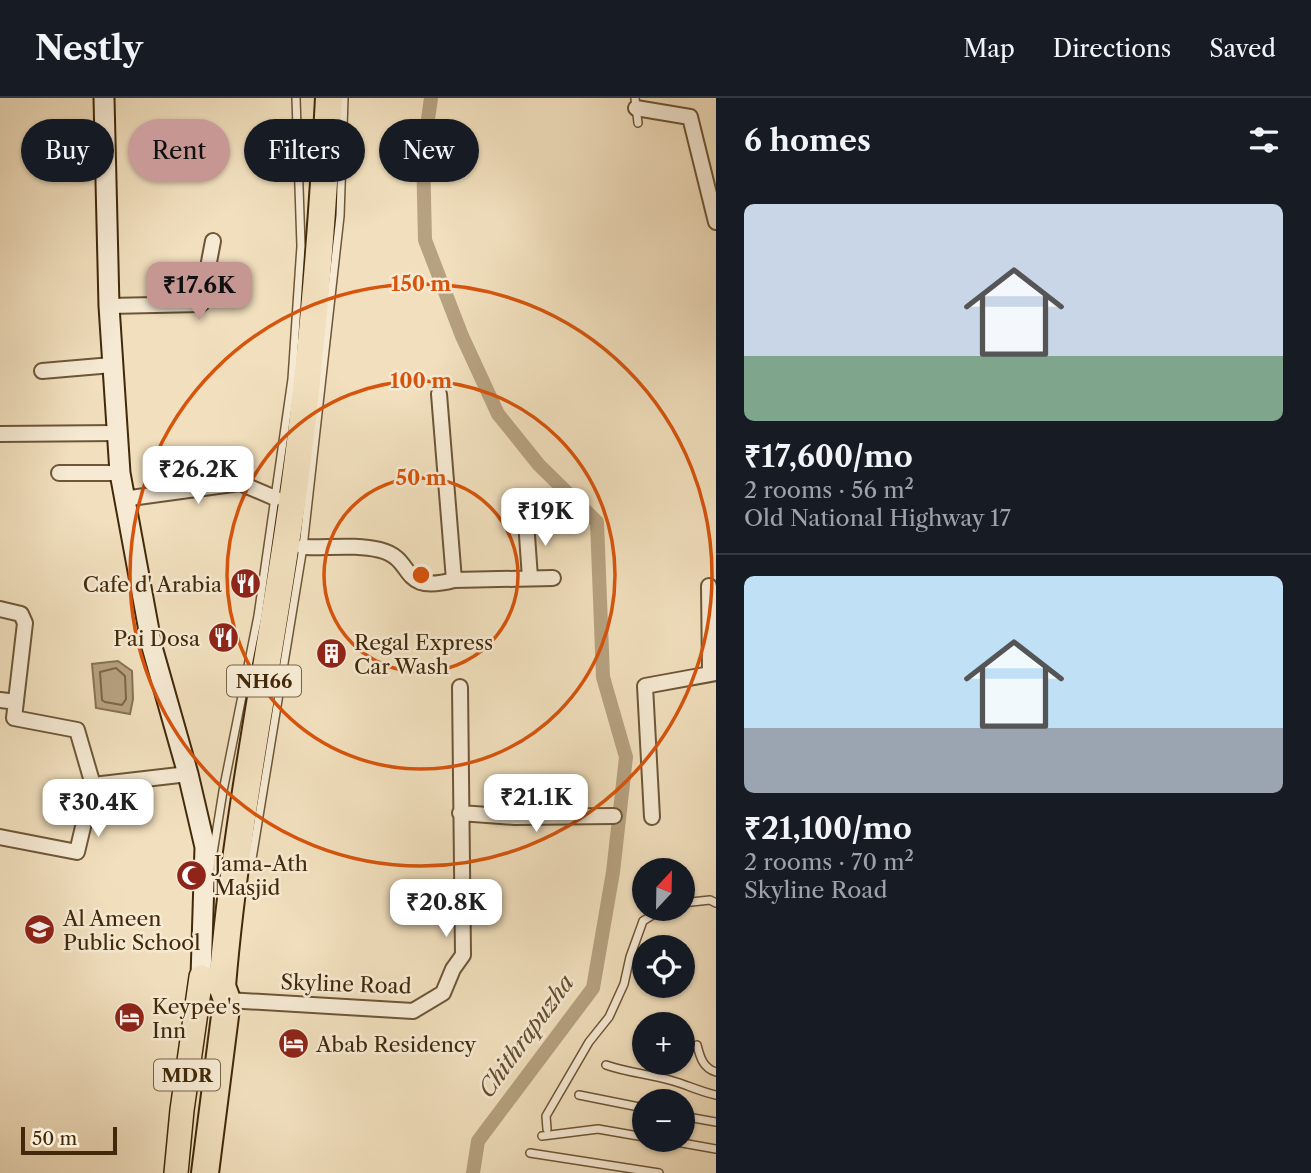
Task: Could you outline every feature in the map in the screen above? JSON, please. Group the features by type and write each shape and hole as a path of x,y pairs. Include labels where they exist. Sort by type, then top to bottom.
{"highway":[{"name":"NH66","path":"193,1173 217,970 285,553 304,398 323,203 329,98"},
{"name":"NH66","path":"205,1173 217,970"}],"main road":[{"name":"MDR","path":"176,1173 182,1110 217,970"}],"street":[{"path":"104,98 109,306 123,499 135,549 152,647 188,774 205,848 217,970"},
{"path":"636,110 691,117 716,222"},
{"path":"109,306 201,304 213,241"},
{"path":"42,370 112,365"},
{"path":"439,394 454,580"},
{"path":"0,434 117,433"},
{"path":"59,473 120,472"},
{"path":"123,499 240,483 275,498"},
{"path":"526,521 530,578"},
{"path":"303,547 379,550 396,556 412,578 424,584 436,585 454,580 553,578"},
{"path":"652,817 645,686 713,673 709,586"},
{"path":"0,609 21,614 25,623 14,718 77,730 93,785 76,852 0,837"},
{"name":"Skyline Road","path":"217,970 413,1011 443,993 453,969 463,956 460,687"},
{"path":"0,700 16,702"},
{"path":"93,785 188,774"},
{"path":"460,813 515,817 614,817"}],"lane":[{"path":"217,970 209,887 215,833 258,616 292,379 301,246 296,98"},
{"path":"232,880 252,859 303,547 340,216 344,98"},
{"path":"695,902 710,900 716,903"},
{"path":"632,1135 598,1129 544,1132 546,1116 589,1042 609,1017 624,984 629,957 643,921"},
{"path":"697,1045 701,1060 712,1072 716,1072"},
{"path":"606,1065 673,1081 716,1095"},
{"path":"579,1095 632,1106"},
{"path":"695,1119 716,1122"},
{"path":"695,1144 716,1149"},
{"path":"530,1153 659,1173"}],"water":[{"path":"118,661 132,671 133,699 130,714 96,708 92,664"}],"waterway":[{"name":"Chithrapuzha","path":"431,98 423,154 425,240 462,336 498,414 539,465 597,522 603,677 626,757 613,872 593,988 478,1141 473,1173"}],"place":[{"name":"Cafe d' Arabia","path":"245,584"},
{"name":"Pai Dosa","path":"223,638"},
{"name":"Regal Express Car Wash","path":"331,654"},
{"name":"Jama-Ath Masjid","path":"191,875"},
{"name":"Al Ameen Public School","path":"40,930"},
{"name":"Keypee's Inn","path":"129,1018"},
{"name":"Abab Residency","path":"293,1044"}]}
